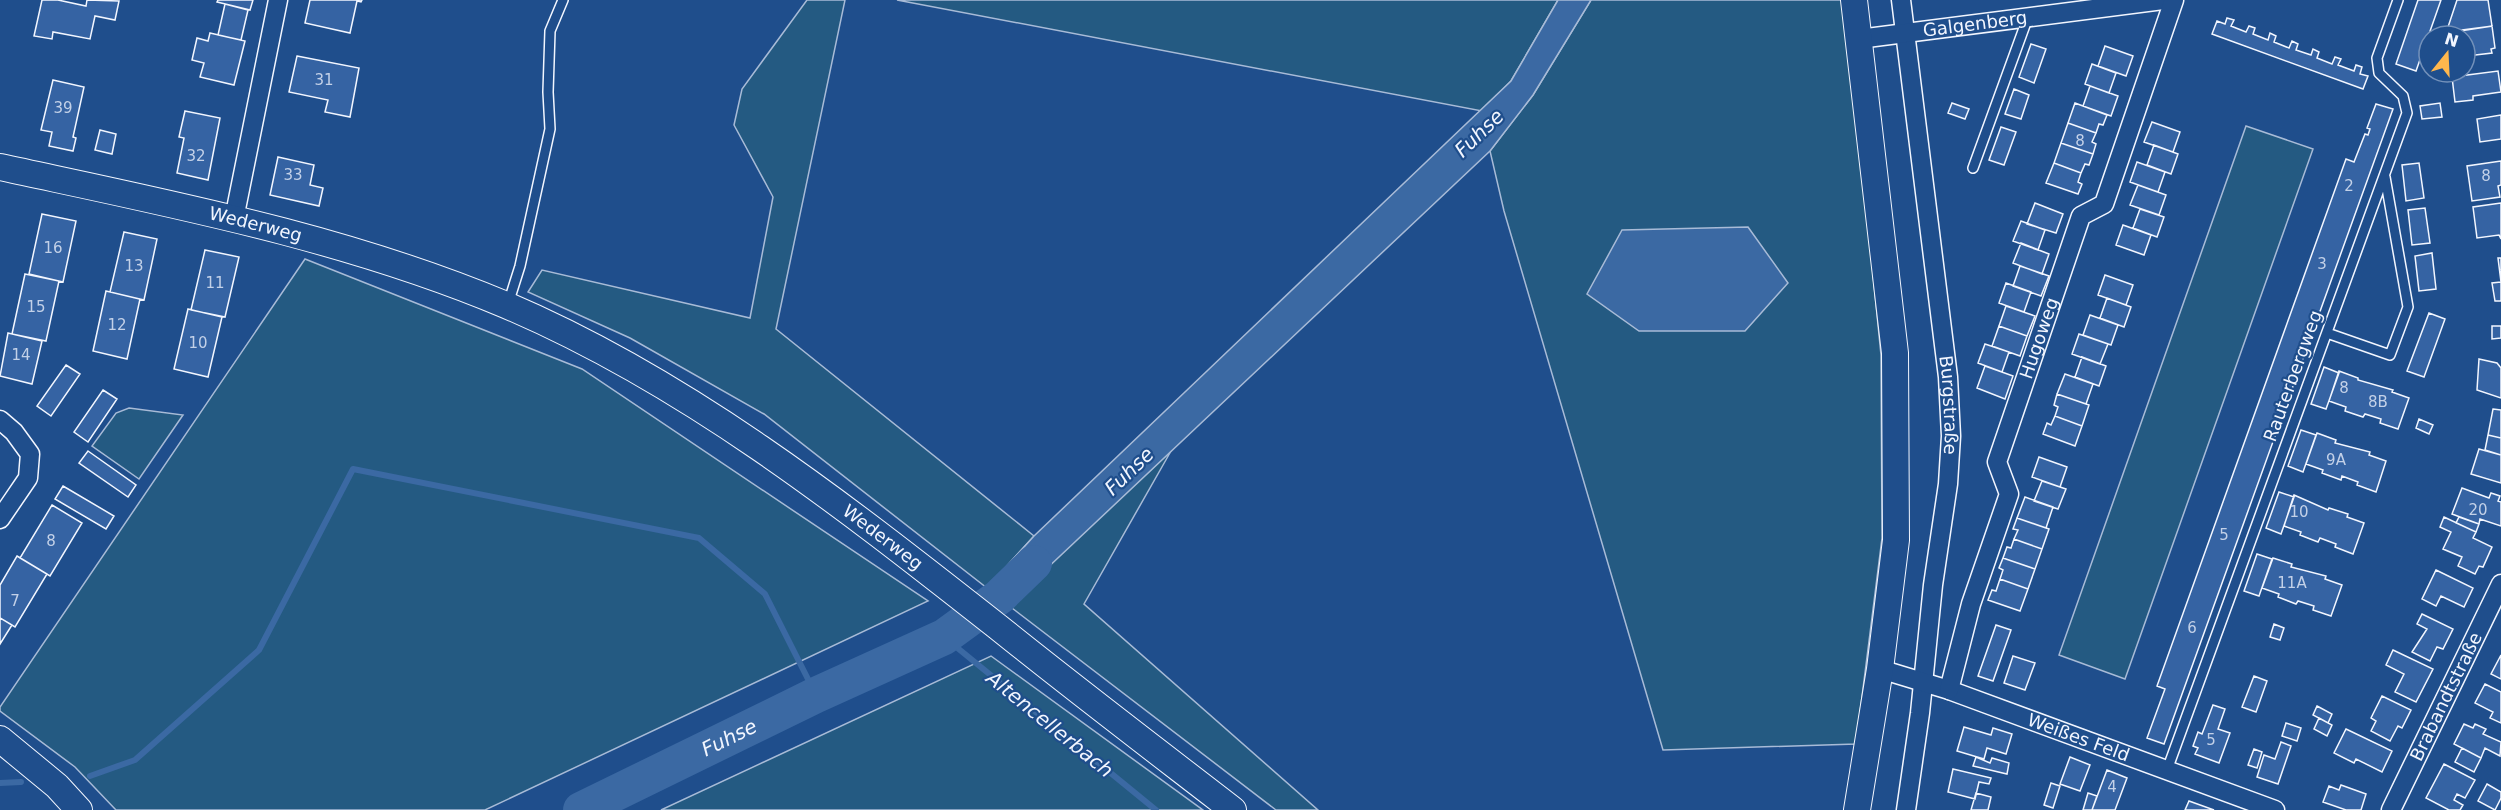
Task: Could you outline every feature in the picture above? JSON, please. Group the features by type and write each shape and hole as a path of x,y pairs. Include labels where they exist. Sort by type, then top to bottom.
{"main road":[{"path":"1854,0 1895,353 1896,540 1880,669 1857,810"},
{"name":"Wederweg","path":"0,167 234,219 379,259 507,306 625,363 742,436 896,547 1233,810"},
{"path":"0,739 57,786 79,810"}],"street":[{"path":"234,219 278,0"},
{"name":"Burgstraße","path":"1902,0 1948,377 1951,436 1948,484 1933,585 1906,810"},
{"name":"Galgenberg","path":"1859,39 2028,17 2059,7 2163,0"},
{"name":"Hugoweg","path":"1949,690 1971,604 2009,494 1997,462 2081,216 2104,204 2174,0"},
{"path":"0,420 15,432 30,454 28,478 0,519"},
{"name":"Brabandtstraße","path":"2391,810 2501,584"},
{"name":"Weißes Feld","path":"1880,669 1949,690 2271,809"}],"lane":[{"path":"507,306 520,266 549,129 550,31 563,0"},
{"name":"Rauterbergweg","path":"2167,770 2407,113 2403,96 2379,73 2378,58 2398,0"},
{"path":"1973,168 2028,17"},
{"path":"2327,333 2390,356 2408,307 2385,174"}],"shaded area":[{"path":"807,0 845,0 776,329 1034,536 987,588 764,414 630,338 528,292 542,270 750,318 773,197 734,125 742,89"},
{"path":"897,0 1558,0 1511,81 1482,111"},
{"path":"1591,0 1842,0 1863,174 1881,355 1882,538 1856,744 1663,750 1504,211 1490,151 1533,95"},
{"path":"2246,126 2313,149 2125,679 2059,655"},
{"path":"305,259 582,369 928,601 485,810 116,810 75,767 0,711 0,707"},
{"path":"129,408 183,415 139,479 92,446 116,413"},
{"path":"1171,451 1084,604 1318,810 1276,810 1008,605"},
{"path":"991,656 1203,810 661,810"}],"water":[{"path":"1558,0 1591,0 1533,95 1490,151 1008,605 987,588 1034,536 1511,81"},
{"path":"1748,227 1788,283 1745,331 1639,331 1587,294 1622,230"}],"building":[{"path":"42,0 58,0 86,6 87,0 119,1 115,20 95,16 90,39 53,32 52,39 34,36"},
{"path":"218,0 253,0 250,10 217,2"},
{"path":"310,0 362,0 357,1 350,33 305,23"},
{"path":"2418,0 2441,0 2433,24 2417,24 2416,71 2396,64"},
{"path":"2457,0 2488,0 2492,26 2477,28 2477,24 2449,24"},
{"path":"225,4 248,10 241,40 218,35"},
{"path":"2227,18 2234,20 2231,26 2246,32 2249,26 2255,28 2253,34 2268,40 2270,33 2276,36 2274,42 2289,48 2292,41 2298,44 2296,50 2311,55 2313,49 2319,52 2317,58 2332,64 2335,57 2341,59 2338,65 2354,71 2356,65 2362,67 2360,74 2368,76 2363,89 2212,34 2217,21 2225,24"},
{"path":"2492,26 2495,48 2491,49 2492,53 2477,55 2477,28"},
{"path":"210,33 245,41 234,85 200,77 204,63 192,60 197,38 208,41"},
{"path":"2031,44 2046,49 2034,83 2019,77"},
{"path":"2105,46 2133,56 2126,76 2098,66"},
{"path":"297,56 359,68 350,117 325,112 328,100 289,92"},
{"path":"2092,64 2116,73 2109,93 2085,84"},
{"path":"2498,71 2501,92 2473,96 2473,100 2455,102 2453,84 2477,84 2477,74"},
{"path":"53,80 84,87 73,137 76,138 73,151 49,146 52,132 41,130"},
{"path":"2090,86 2118,96 2111,116 2083,106"},
{"path":"2014,89 2029,95 2021,119 2005,114"},
{"path":"1952,103 1969,109 1965,119 1948,113"},
{"path":"2075,103 2107,115 2103,125 2099,124 2096,133 2068,123"},
{"path":"2440,103 2442,117 2422,119 2420,106"},
{"path":"2376,104 2393,109 2164,744 2147,738 2165,689 2157,686 2346,159 2354,162 2365,134 2368,135 2370,129 2367,128"},
{"path":"185,111 220,118 208,180 177,173 184,138 179,137"},
{"path":"2501,115 2501,139 2480,142 2477,119"},
{"path":"2152,122 2180,132 2173,152 2144,142"},
{"path":"2068,123 2096,133 2092,142 2096,144 2093,154 2061,143"},
{"path":"2001,127 2016,132 2004,165 1989,160"},
{"path":"100,130 116,134 112,154 95,150"},
{"path":"2061,143 2093,154 2089,165 2085,164 2081,173 2054,163"},
{"path":"2154,145 2178,154 2171,174 2147,165"},
{"path":"278,157 314,165 310,185 323,188 319,206 270,195"},
{"path":"2501,161 2501,185 2498,186 2500,197 2472,201 2467,166"},
{"path":"2137,162 2165,172 2158,192 2130,182"},
{"path":"2054,163 2081,173 2078,182 2082,184 2078,194 2046,183"},
{"path":"2419,163 2424,198 2406,201 2402,165"},
{"path":"2138,185 2166,195 2159,215 2130,205"},
{"path":"2035,203 2063,214 2056,233 2027,224"},
{"path":"2501,203 2501,239 2499,235 2477,238 2473,207"},
{"path":"2425,208 2430,243 2412,245 2408,210"},
{"path":"2140,209 2164,217 2157,237 2133,228"},
{"path":"42,214 76,221 63,282 29,274"},
{"path":"2021,221 2045,230 2038,250 2013,241"},
{"path":"2123,225 2151,235 2144,255 2116,245"},
{"path":"124,232 157,239 144,300 110,292"},
{"path":"2021,243 2049,254 2042,274 2013,263"},
{"path":"205,250 239,257 225,317 191,310"},
{"path":"2432,253 2436,289 2419,291 2415,256"},
{"path":"2498,258 2501,258 2501,282"},
{"path":"2020,266 2049,276 2041,296 2013,286"},
{"path":"25,274 59,281 46,341 12,334"},
{"path":"2105,275 2133,285 2126,305 2098,295"},
{"path":"2501,282 2501,301 2495,301 2492,283"},
{"path":"2006,283 2031,292 2024,312 1999,303"},
{"path":"106,291 140,299 127,359 93,351"},
{"path":"2107,298 2131,307 2124,327 2100,318"},
{"path":"2006,306 2035,316 2027,336 1999,326"},
{"path":"188,309 222,317 208,377 174,369"},
{"path":"2429,313 2445,319 2424,377 2407,371"},
{"path":"2090,315 2118,325 2111,345 2083,335"},
{"path":"1999,326 2027,336 2020,356 1992,346"},
{"path":"2492,326 2501,326 2501,338 2492,339"},
{"path":"8,333 42,341 32,384 0,376"},
{"path":"2079,334 2108,344 2100,364 2072,354"},
{"path":"1985,344 2009,352 2002,372 1978,363"},
{"path":"2082,357 2106,366 2099,386 2075,377"},
{"path":"2479,359 2497,363 2501,368 2501,398 2477,390"},
{"path":"66,365 80,374 51,416 37,406"},
{"path":"1985,366 2013,376 2005,399 1977,388"},
{"path":"2324,367 2339,373 2326,409 2311,404"},
{"path":"2339,371 2409,398 2398,429 2380,423 2381,419 2365,414 2363,417 2345,411 2346,407 2329,401"},
{"path":"2065,374 2093,384 2086,404 2057,394"},
{"path":"103,390 117,399 88,442 74,432"},
{"path":"2057,394 2089,405 2082,426 2055,416 2058,407 2054,405"},
{"path":"2493,409 2501,410 2501,438 2488,435"},
{"path":"2055,416 2082,426 2075,446 2043,434 2047,423 2051,425"},
{"path":"2419,419 2433,425 2429,434 2416,428"},
{"path":"2301,430 2316,435 2303,472 2288,466"},
{"path":"2317,433 2336,440 2335,443 2370,452 2369,455 2386,461 2376,492 2357,485 2358,482 2342,476 2341,480 2306,464"},
{"path":"2488,435 2501,438 2501,455 2485,450"},
{"path":"2479,449 2501,455 2501,483 2471,474"},
{"path":"88,451 136,485 128,497 79,463"},
{"path":"2039,457 2067,467 2060,487 2032,477"},
{"path":"2042,481 2066,489 2058,509 2034,501"},
{"path":"63,486 114,516 106,529 55,499"},
{"path":"2462,488 2489,498 2491,493 2500,496 2498,501 2501,502 2501,526 2480,519 2479,524 2452,514"},
{"path":"2279,492 2294,497 2281,534 2266,528"},
{"path":"2294,495 2328,510 2329,508 2348,514 2347,517 2364,523 2353,554 2335,547 2336,544 2320,538 2318,542 2300,535 2301,532 2284,526"},
{"path":"2025,497 2053,507 2046,528 2017,518"},
{"path":"52,505 82,523 50,576 20,558"},
{"path":"2444,517 2476,532 2473,538 2492,547 2483,567 2479,566 2475,574 2458,566 2462,557 2443,549 2451,532 2440,527"},
{"path":"2459,517 2479,524 2476,532 2456,523"},
{"path":"2017,518 2049,529 2042,549 2014,539 2018,530 2013,529"},
{"path":"2014,539 2042,549 2035,569 2003,558 2007,547 2011,548"},
{"path":"2257,554 2272,559 2259,596 2244,591"},
{"path":"17,556 47,574 15,627 0,618 0,585"},
{"path":"2003,558 2035,569 2028,589 2000,579 2003,570 1999,568"},
{"path":"2273,558 2292,564 2291,567 2326,576 2325,579 2342,585 2331,616 2313,610 2314,606 2298,601 2296,604 2278,597 2279,594 2262,588"},
{"path":"2436,570 2473,588 2464,607 2441,596 2436,606 2422,599"},
{"path":"2000,579 2028,589 2020,611 1988,600 1992,590 1996,591"},
{"path":"2422,614 2453,629 2443,649 2437,647 2430,661 2412,652 2427,629 2417,624"},
{"path":"0,618 12,625 0,644"},
{"path":"2274,624 2284,628 2280,640 2270,637"},
{"path":"1996,625 2011,630 1993,681 1978,676"},
{"path":"2393,650 2433,669 2416,702 2395,692 2404,674 2386,665"},
{"path":"2501,655 2501,679 2491,674"},
{"path":"2013,656 2035,663 2025,690 2004,683"},
{"path":"2254,676 2267,681 2256,712 2242,707"},
{"path":"2485,684 2501,692 2501,723 2490,718 2493,712 2475,703"},
{"path":"2382,696 2411,710 2402,728 2398,726 2390,741 2371,731 2376,721 2371,718"},
{"path":"2213,705 2225,709 2218,729 2230,733 2219,763 2195,754 2198,748 2193,746 2198,732 2202,734"},
{"path":"2317,706 2332,714 2328,723 2313,715"},
{"path":"2319,718 2332,725 2327,736 2314,729"},
{"path":"2286,723 2301,728 2297,741 2282,736"},
{"path":"2464,724 2473,728 2475,724 2486,729 2483,734 2501,742 2500,756 2485,748 2481,758 2454,744"},
{"path":"1964,727 1991,735 1993,728 2012,734 2006,754 1987,748 1984,759 1957,751"},
{"path":"2346,729 2392,751 2382,772 2356,759 2354,763 2334,753"},
{"path":"2281,742 2291,746 2278,784 2257,777 2264,755 2275,759"},
{"path":"2462,748 2481,758 2474,772 2455,762"},
{"path":"2254,749 2262,752 2257,768 2248,765"},
{"path":"1976,757 1990,763 1992,758 2009,763 2007,774 1973,766"},
{"path":"2070,757 2090,765 2080,791 2060,784"},
{"path":"2444,764 2475,780 2465,798 2457,794 2454,800 2463,805 2460,810 2449,810 2426,798"},
{"path":"1953,769 1991,778 1989,784 1979,782 1975,799 1948,792"},
{"path":"2107,770 2127,778 2115,810 2092,810"},
{"path":"2051,783 2060,786 2053,808 2044,805"},
{"path":"2487,784 2501,792 2501,798 2495,810 2478,801"},
{"path":"2341,785 2366,794 2361,810 2346,810 2323,802 2329,786 2339,790"},
{"path":"1976,793 1991,797 1988,810 1971,810"},
{"path":"2088,793 2097,796 2092,810 2083,810"},
{"path":"2189,801 2214,810 2185,810"}],"waterway":[{"path":"90,776 135,760 259,650 353,469 699,538 765,594 816,695"},
{"name":"Fuhse","path":"581,810 816,695 944,637 999,597 1034,563"},
{"name":"Altencellerbach","path":"944,637 1156,810"},
{"path":"0,783 21,782"}]}
